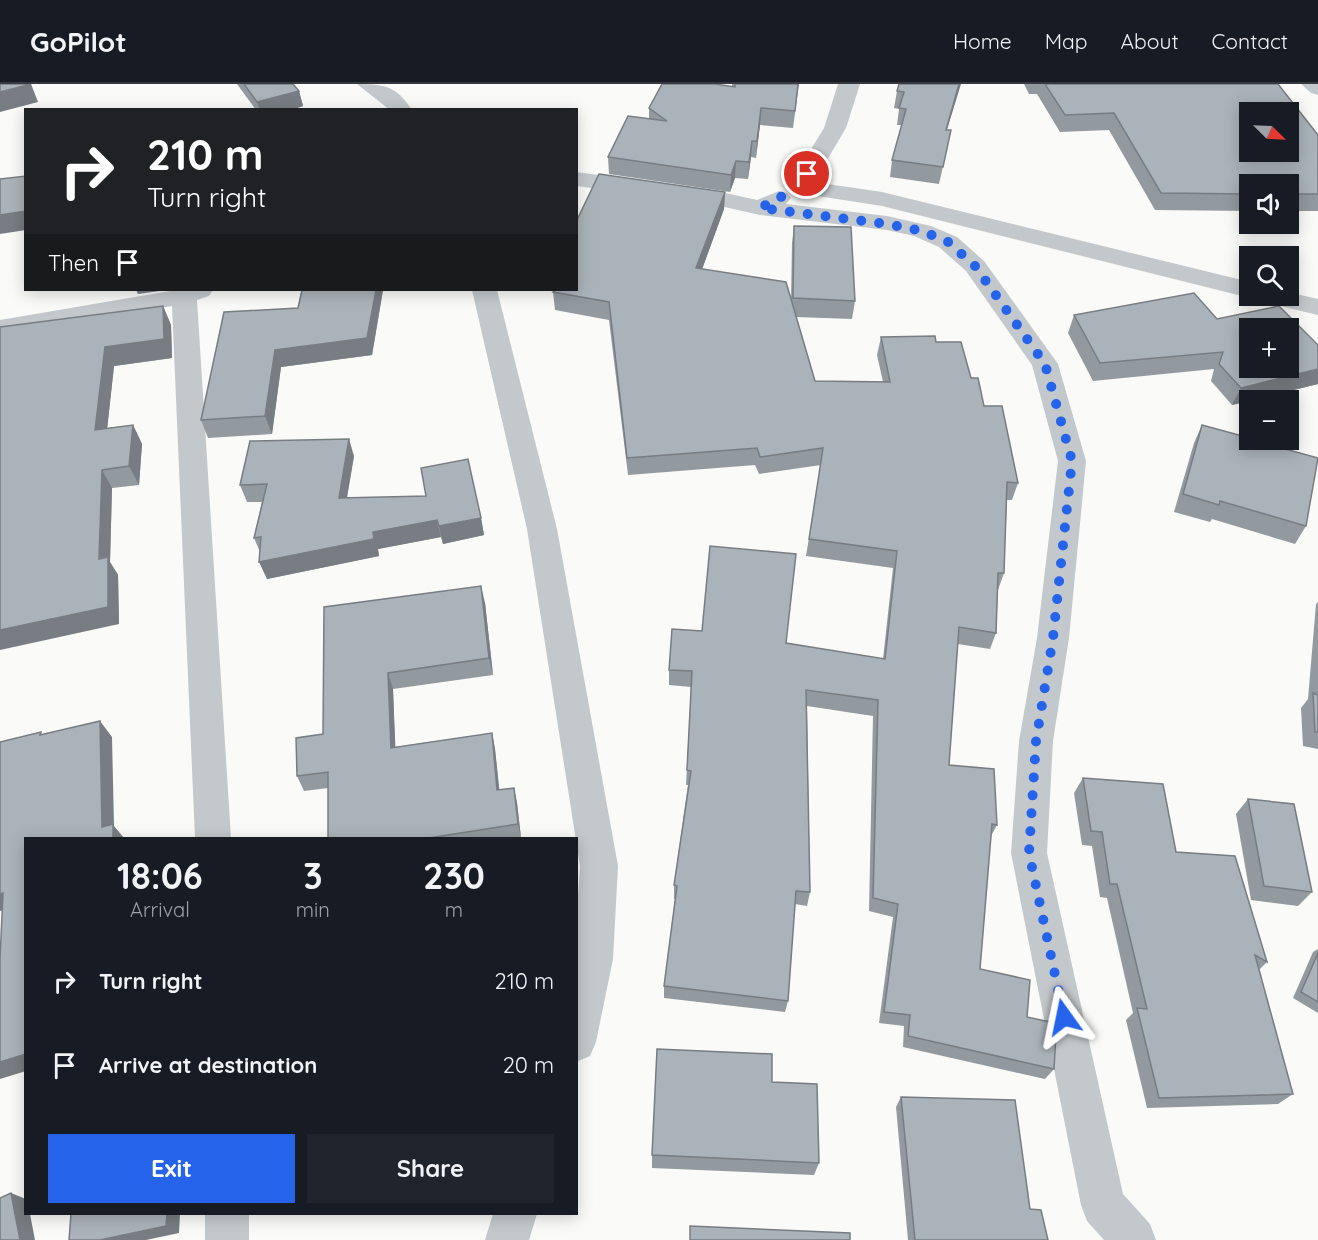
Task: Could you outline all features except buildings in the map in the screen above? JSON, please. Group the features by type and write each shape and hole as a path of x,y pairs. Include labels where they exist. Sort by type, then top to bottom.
{"street":[{"path":"368,84 395,101 400,108"},
{"path":"760,208 800,187 835,128 849,84"},
{"path":"1312,84 1318,89"},
{"path":"578,179 707,196 760,208 887,224 922,231 948,242 975,266 1045,364 1072,461 1053,638 1036,741 1029,853 1104,1205 1134,1240"},
{"path":"800,187 882,199 1239,287"},
{"path":"484,291 542,529 599,866 593,959 578,1032"},
{"path":"0,328 192,293 191,458 213,837"},
{"path":"1299,302 1318,307"},
{"path":"226,1215 227,1240"},
{"path":"507,1240 515,1215"}],"route":[{"path":"807,174 800,187 760,208 887,224 922,231 948,242 975,266 1045,364 1072,461 1053,638 1036,741 1029,853 1064,1017"}]}
